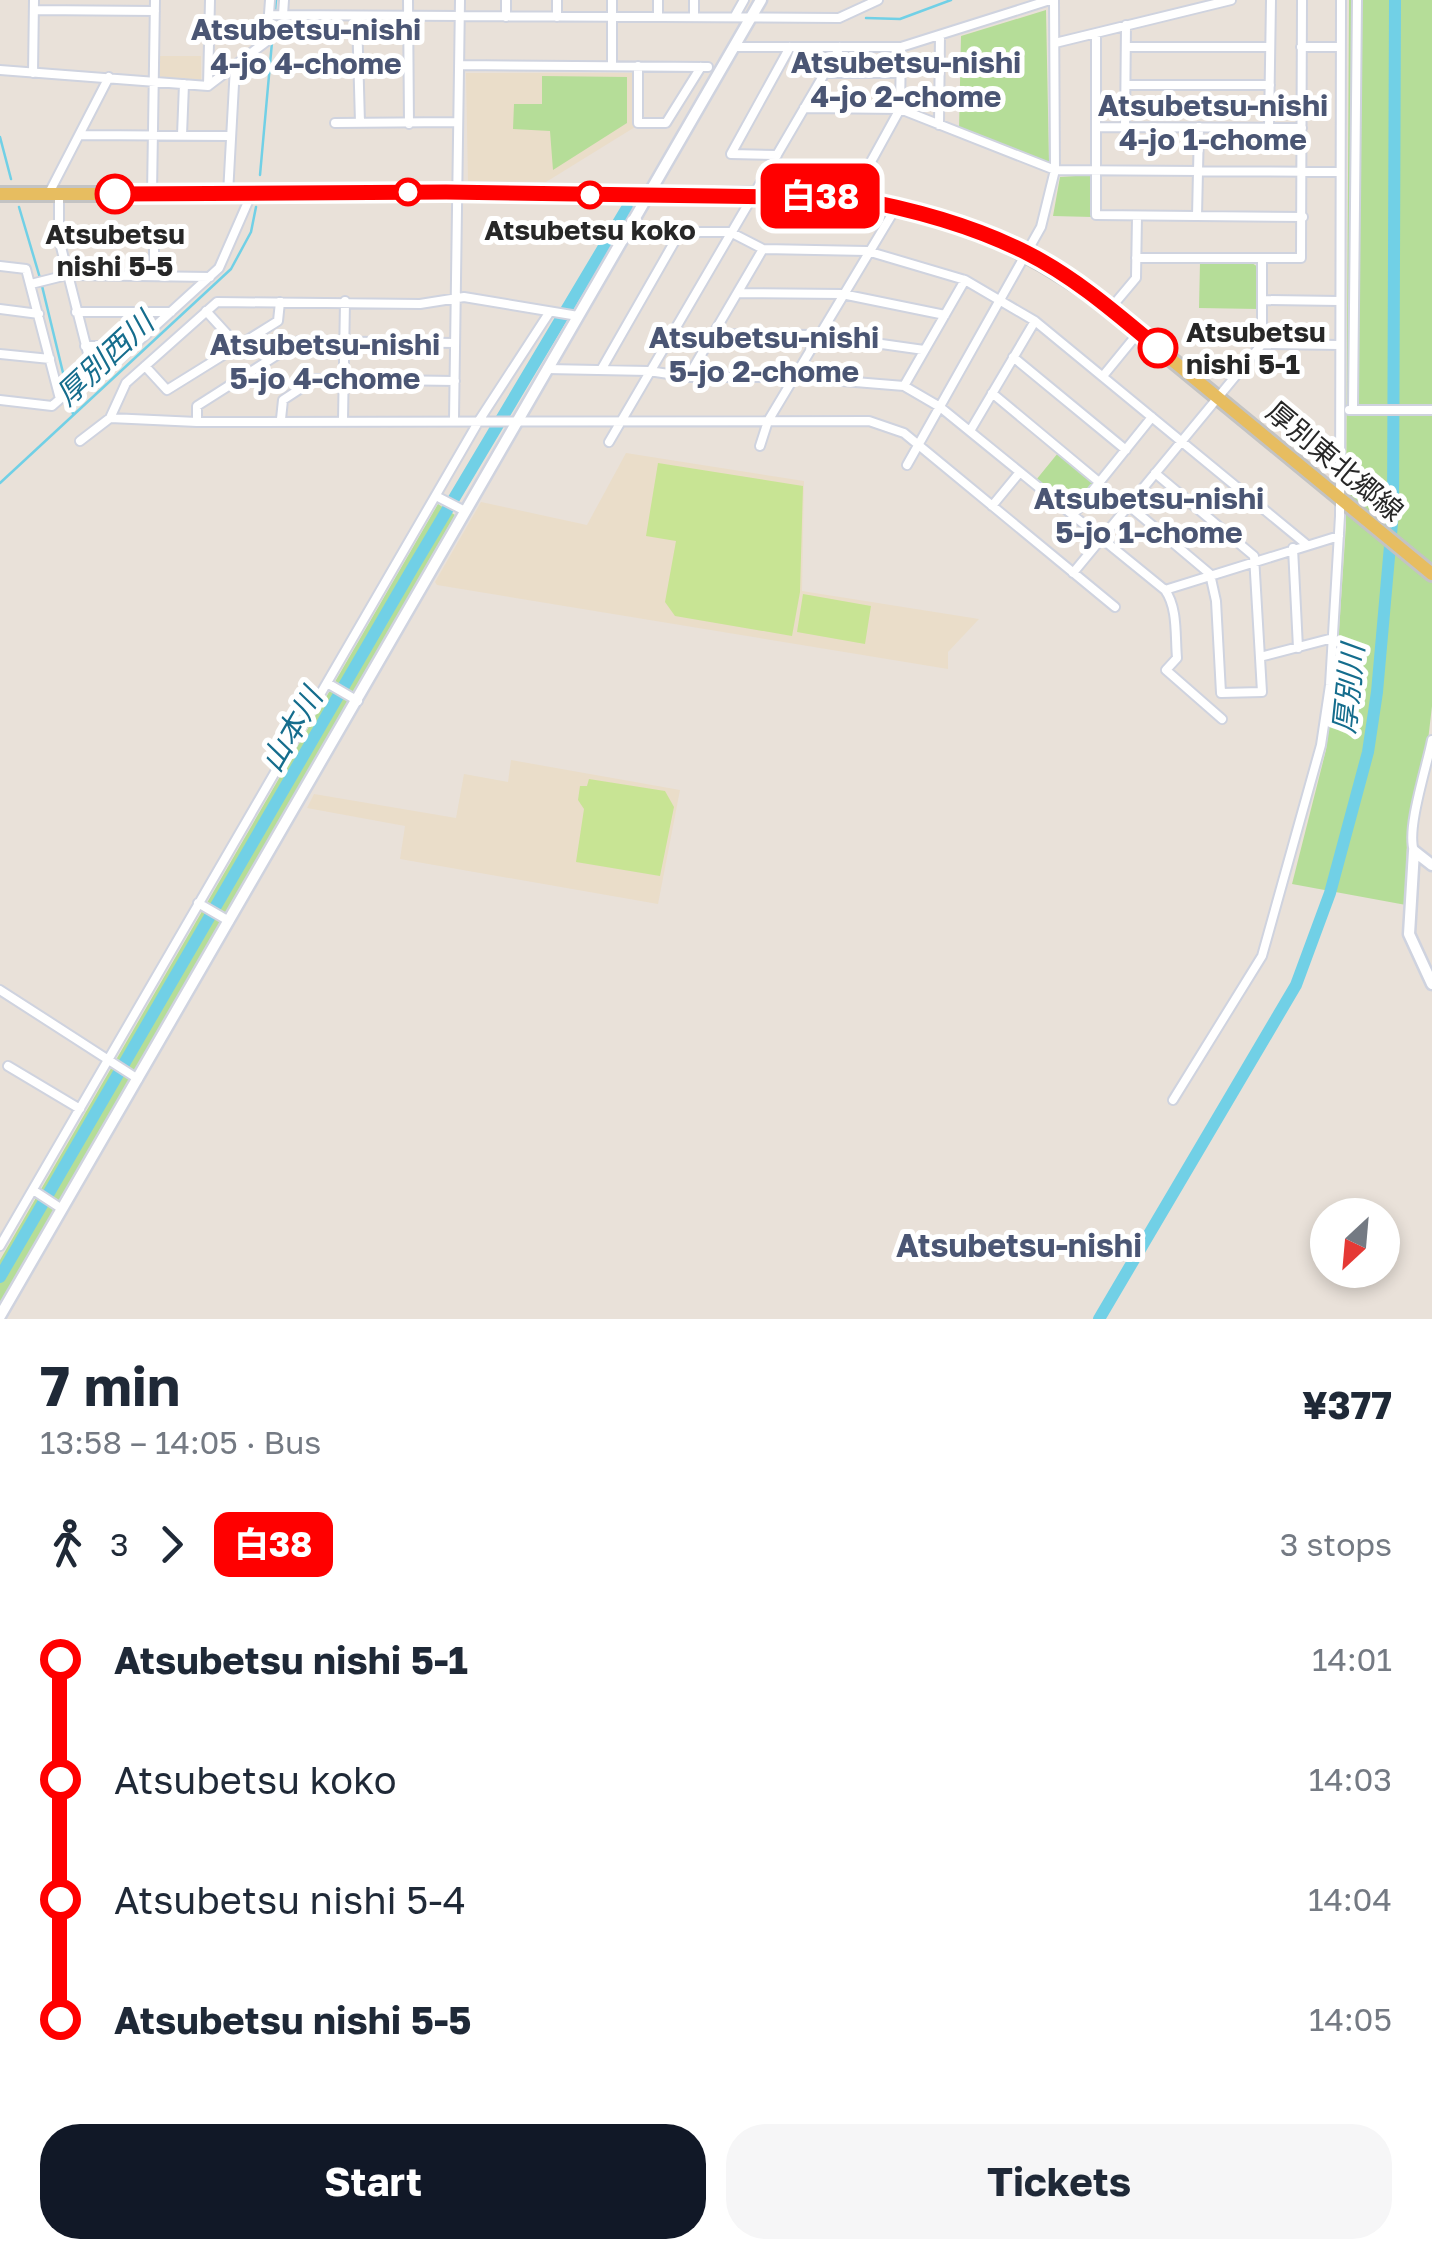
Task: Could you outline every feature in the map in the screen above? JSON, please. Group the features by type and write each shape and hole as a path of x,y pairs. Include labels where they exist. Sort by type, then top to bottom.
{"main road":[{"name":"厚別東北郷線","path":"0,194 755,194 851,198 897,206 963,226 1028,253 1110,308 1431,573"}],"street":[{"path":"152,194 155,0"},
{"path":"208,86 210,0"},
{"path":"0,70 208,86 267,41 270,0"},
{"path":"282,15 284,0"},
{"path":"408,0 408,124"},
{"path":"454,419 460,0"},
{"path":"506,0 506,17"},
{"path":"557,0 557,17"},
{"path":"612,0 612,65"},
{"path":"658,0 658,16"},
{"path":"694,0 694,16"},
{"path":"638,66 638,123 666,123 712,67 734,47 744,0"},
{"path":"743,16 761,0"},
{"path":"734,47 901,47 1052,0 1054,170 1047,208 1028,253 907,465"},
{"path":"1054,43 1198,4 1232,0"},
{"path":"1269,128 1271,0"},
{"path":"1136,258 1301,258 1302,0"},
{"path":"1173,1100 1262,956 1321,745 1334,638 1339,536 1340,0"},
{"path":"1356,409 1357,0"},
{"path":"269,14 839,18 870,1"},
{"path":"33,73 34,5 155,11"},
{"path":"357,16 360,124"},
{"path":"1126,26 1126,127"},
{"path":"1096,34 1096,214 1302,217"},
{"path":"939,125 940,35"},
{"path":"1126,47 1270,46"},
{"path":"851,198 900,110 901,47"},
{"path":"1301,47 1340,47"},
{"path":"778,155 730,154 790,48"},
{"path":"609,442 840,48"},
{"path":"459,65 712,67"},
{"path":"228,194 236,66"},
{"path":"0,1316 358,701 460,508 650,195 712,67"},
{"path":"825,73 900,73"},
{"path":"110,77 54,194 66,275 95,381 220,268 252,194"},
{"path":"182,136 184,84"},
{"path":"1127,85 1270,85"},
{"path":"804,108 900,110 1054,170 1340,172"},
{"path":"336,123 456,122"},
{"path":"1096,127 1302,128"},
{"path":"1197,216 1199,127"},
{"path":"81,135 230,136"},
{"path":"760,446 768,421 897,206"},
{"path":"1110,308 1136,278 1137,216"},
{"path":"601,370 680,232 730,232 763,250 867,251 965,280 1035,320 1306,544"},
{"path":"59,238 154,238 154,275"},
{"path":"688,377 763,250"},
{"path":"1073,573 1262,344 1262,258"},
{"path":"0,266 26,269 33,283 60,399 52,406 0,400"},
{"path":"33,283 66,275 210,277"},
{"path":"904,386 965,280"},
{"path":"739,293 842,294 945,315"},
{"path":"80,441 110,418 126,383 217,302 420,304 456,298 575,316"},
{"path":"1262,300 1340,301"},
{"path":"145,366 166,390 278,321 280,302"},
{"path":"343,420 345,302"},
{"path":"0,310 38,314"},
{"path":"76,312 171,312"},
{"path":"206,312 238,346"},
{"path":"0,1246 482,419 553,314"},
{"path":"970,431 1035,320"},
{"path":"1103,376 1139,332"},
{"path":"714,334 818,335 924,350"},
{"path":"197,422 197,406 299,341 456,343"},
{"path":"1262,344 1339,345"},
{"path":"85,346 134,346"},
{"path":"0,354 50,360"},
{"path":"1013,358 1126,450"},
{"path":"547,369 650,371 688,377 794,377 904,386 940,407 1170,595 1176,658 1166,670 1222,719"},
{"path":"281,419 283,400 315,379 455,381"},
{"path":"992,394 1099,482"},
{"path":"1339,410 1428,410"},
{"path":"1073,515 1152,417"},
{"path":"110,418 197,422 869,421 904,433 1115,607"},
{"path":"992,506 1020,472"},
{"path":"1155,473 1254,556 1262,692 1221,693 1208,706"},
{"path":"439,497 460,508"},
{"path":"1128,505 1210,574 1216,601 1221,693"},
{"path":"1165,590 1339,536"},
{"path":"1293,548 1298,648"},
{"path":"1260,657 1334,638"},
{"path":"329,684 358,701"},
{"path":"1432,740 1428,786 1414,815 1410,934 1432,984"},
{"path":"1414,851 1432,865"},
{"path":"201,905 230,921"},
{"path":"0,990 138,1079"},
{"path":"8,1066 80,1109"},
{"path":"35,1191 62,1209"}],"shaded area":[{"path":"160,56 201,56 201,83 159,79"},
{"path":"466,73 635,73 635,127 546,182 468,181"},
{"path":"626,453 804,481 802,591 979,619 948,652 948,669 437,585 435,582 481,502 587,525"},
{"path":"511,760 680,790 658,904 400,859 405,826 307,808 314,794 456,818 464,774 508,782"}],"green space":[{"path":"1349,0 1432,0 1432,706 1424,775 1407,833 1406,905 1292,884 1326,750 1336,676 1346,525"},
{"path":"1046,10 1049,162 1045,165 959,130 961,36"},
{"path":"542,76 627,77 627,123 553,170 550,131 513,129 514,104 542,104"},
{"path":"1091,175 1092,217 1053,216 1060,177"},
{"path":"1200,262 1252,263 1258,267 1258,309 1199,308"},
{"path":"1058,453 1095,484 1073,511 1036,480"},
{"path":"658,463 803,486 800,592 792,636 675,616 665,602 676,541 646,536"},
{"path":"438,504 455,515 0,1308 0,1260"},
{"path":"803,594 871,606 865,644 797,632"},
{"path":"589,779 665,791 674,807 660,876 576,862 584,809 578,800 580,786 587,786"}],"waterway":[{"name":"厚別西川","path":"275,11 276,0"},
{"path":"866,18 900,19 951,0"},
{"name":"厚別川","path":"1099,1319 1296,985 1330,893 1368,752 1393,512 1395,0"},
{"name":"厚別西川","path":"260,175 274,20"},
{"path":"0,137 11,179"},
{"path":"19,207 40,278"},
{"name":"厚別西川","path":"0,483 231,269 251,232 256,207"},
{"name":"山本川","path":"0,1277 627,208"},
{"path":"42,286 73,414"}],"bus line":[{"name":"白38","path":"115,194 446,192 851,198 897,206 963,226 1028,253 1110,308 1158,348"}],"place":[{"name":"Atsubetsu nishi 5-5","path":"115,194"},
{"name":"Atsubetsu koko","path":"590,195"},
{"name":"Atsubetsu nishi 5-1","path":"1158,348"}],"district":[{"name":"Atsubetsu-nishi 4-jo 4-chome","path":"306,47"},
{"name":"Atsubetsu-nishi 4-jo 2-chome","path":"906,80"},
{"name":"Atsubetsu-nishi 4-jo 1-chome","path":"1213,123"},
{"name":"Atsubetsu-nishi 5-jo 2-chome","path":"764,355"},
{"name":"Atsubetsu-nishi 5-jo 4-chome","path":"325,362"},
{"name":"Atsubetsu-nishi 5-jo 1-chome","path":"1149,516"},
{"name":"Atsubetsu-nishi","path":"1019,1246"}]}
